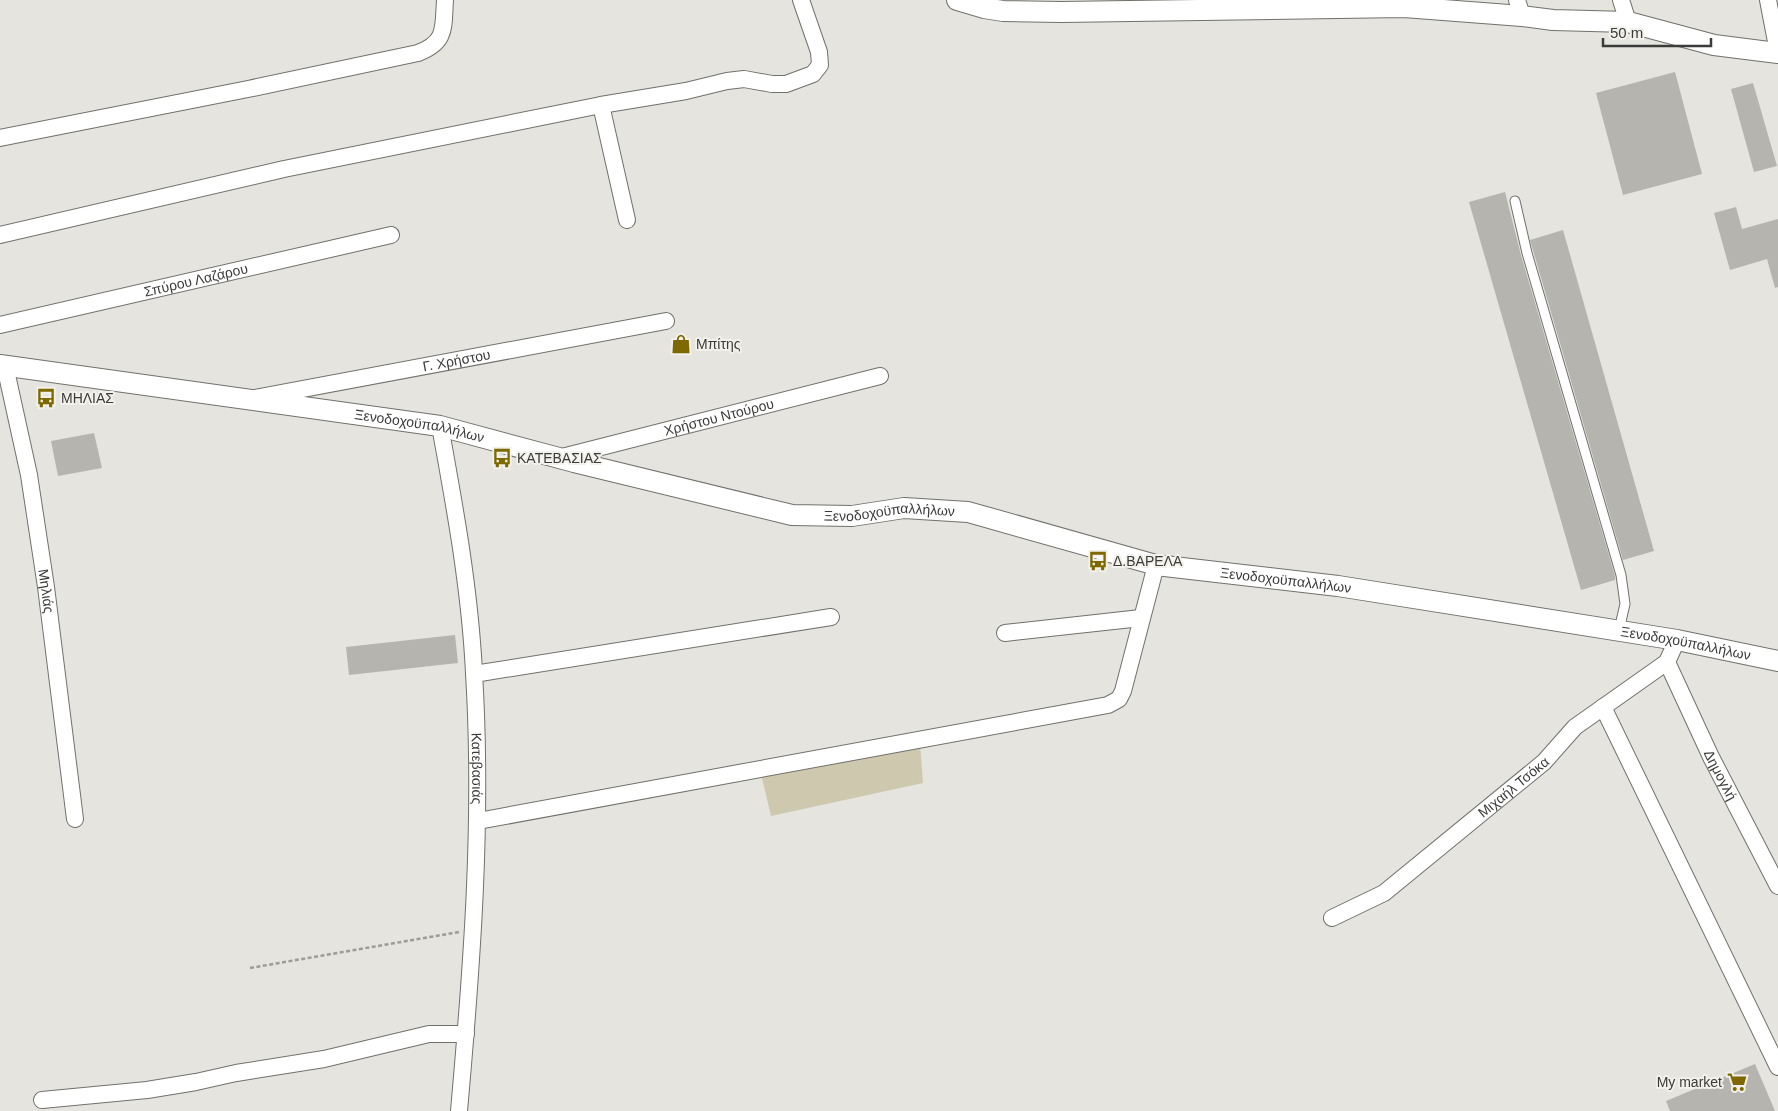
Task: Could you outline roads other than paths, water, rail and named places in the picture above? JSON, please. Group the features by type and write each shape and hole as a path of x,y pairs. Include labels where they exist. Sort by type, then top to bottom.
{"street":[{"path":"0,138 248,90 418,53 431,48 438,42 444,24 445,0"},
{"path":"0,235 284,169 601,105 744,79 772,84 786,84 813,74 820,66 819,52 801,0"},
{"path":"957,0 1002,11 1062,6 1339,4 1520,8 1553,20 1628,22 1714,45 1778,52 1768,0"},
{"path":"1621,0 1628,22"},
{"path":"601,105 627,220"},
{"name":"Σπύρου Λαζάρου","path":"0,325 391,235"},
{"name":"Γ. Χρήστου","path":"247,399 666,320"},
{"name":"Ξενοδοχοϋπαλλήλων","path":"3,365 440,426 558,458 792,514 852,516 904,508 968,512 1156,565 1338,586 1619,630 1778,661"},
{"name":"Μηλιάς","path":"3,365 29,475 45,578 75,819"},
{"name":"Χρήστου Ντούρου","path":"558,458 880,376"},
{"name":"Κατεβασιάς","path":"440,426 454,506 469,612 474,674 478,821 473,930 460,1111"},
{"path":"478,821 1108,705 1119,699 1123,691 1156,565"},
{"path":"474,674 831,617"},
{"path":"1005,633 1141,618"},
{"path":"1667,662 1677,640"},
{"name":"Μιχαήλ Τσόκα","path":"1332,918 1384,893 1544,762 1575,727 1667,662"},
{"name":"Δημογλή","path":"1667,662 1711,757 1778,886"},
{"path":"1603,707 1778,1067"},
{"path":"42,1100 147,1090 324,1059 428,1034 466,1034"}],"lane":[{"path":"1515,201 1530,262 1621,575 1625,604 1619,630"}],"place":[{"name":"Μπίτης","path":"681,344"},
{"name":"ΜΗΛΙΑΣ","path":"46,398"},
{"name":"ΚΑΤΕΒΑΣΙΑΣ","path":"502,458"},
{"name":"Δ.ΒΑΡΕΛΑ","path":"1098,561"},
{"name":"My market","path":"1737,1082"}]}
